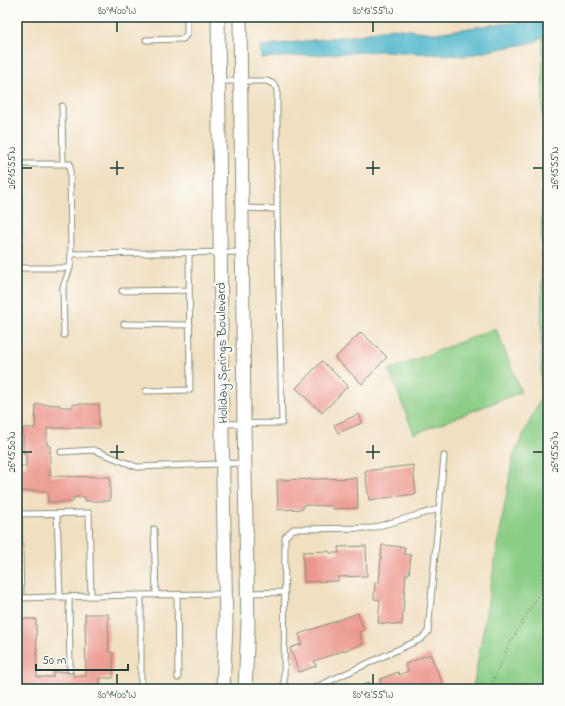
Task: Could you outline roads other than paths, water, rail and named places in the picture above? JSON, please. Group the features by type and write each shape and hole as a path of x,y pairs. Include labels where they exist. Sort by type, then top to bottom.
{"street":[{"name":"Holiday Springs Boulevard","path":"218,17 222,424 226,594 223,689"},
{"name":"Holiday Springs Boulevard","path":"240,17 244,424 248,593 245,689"},
{"path":"226,594 248,593"}],"lane":[{"path":"146,40 183,39 187,34 187,17"},
{"path":"218,81 267,81 273,84 277,89 277,209 282,423 222,424"},
{"path":"62,106 63,164"},
{"path":"64,335 63,287 70,268 71,254 70,164 19,164 19,268 70,268"},
{"path":"242,208 277,209"},
{"path":"71,254 242,252"},
{"path":"146,391 190,390 189,253"},
{"path":"122,291 189,290"},
{"path":"124,324 190,325"},
{"path":"61,452 94,450 137,467 245,463"},
{"path":"312,689 421,639 428,632 444,456"},
{"path":"284,689 285,537 293,529 372,528 439,509"},
{"path":"91,596 89,513 19,514 21,598 60,596 91,596 141,595 156,594 226,594"},
{"path":"57,514 60,596"},
{"path":"154,529 156,594"},
{"path":"248,593 285,592"},
{"path":"140,689 141,595"},
{"path":"177,595 178,678"},
{"path":"69,596 70,670"}],"water":[{"path":"543,17 548,17 548,33 535,42 464,56 385,51 261,58 260,46 359,35 392,28 436,33 489,25 535,21"}]}
